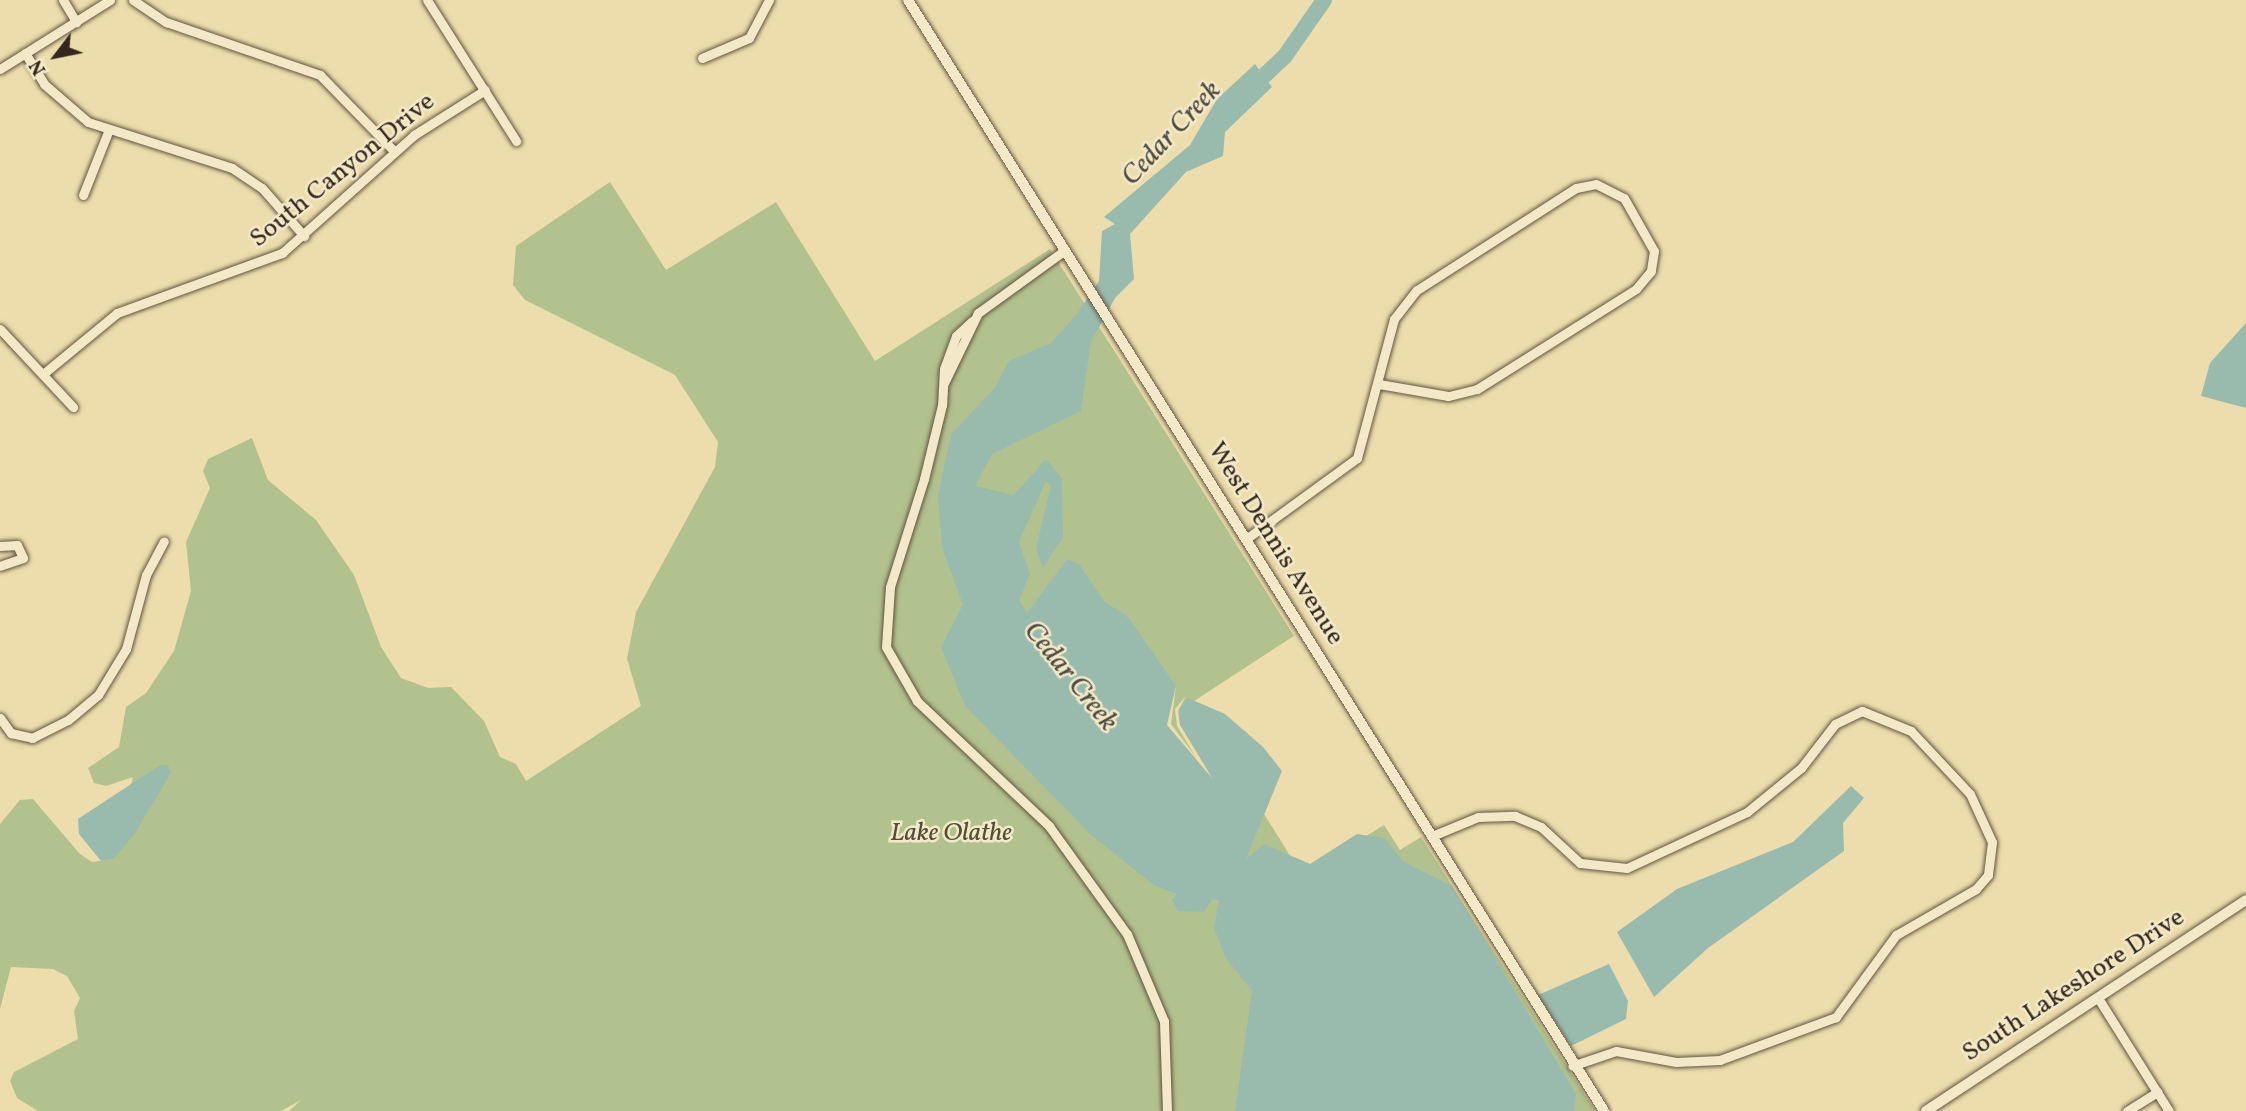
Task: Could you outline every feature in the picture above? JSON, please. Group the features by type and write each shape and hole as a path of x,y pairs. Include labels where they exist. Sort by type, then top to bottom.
{"street":[{"path":"63,0 76,22"},
{"path":"0,69 110,0"},
{"path":"133,0 166,22 320,75 395,152"},
{"path":"427,0 516,141"},
{"path":"702,58 749,38 769,0"},
{"name":"West Dennis Avenue","path":"908,0 1432,836 1572,1066 1604,1111"},
{"path":"25,53 67,107 108,132 232,168 262,188 304,236"},
{"name":"South Canyon Drive","path":"43,374 117,313 259,265 304,236 395,152 485,90"},
{"path":"83,195 108,132"},
{"path":"1246,539 1350,468 1366,437 1378,384 1394,319 1410,296 1568,194 1596,184 1624,198 1654,251 1647,279 1478,389 1448,396 1378,384"},
{"path":"1065,250 972,321 944,383 924,479 890,587 886,647 917,701 1043,819 1121,924 1164,1021 1167,1111"},
{"path":"0,329 73,407"},
{"path":"0,718 21,738 54,728 98,695 125,649 146,575 164,541"},
{"path":"0,546 18,545 23,558 0,566"},
{"path":"1432,836 1478,817 1515,816 1541,827 1580,863 1627,869 1748,812 1801,768 1835,724 1862,711 1911,731 1970,794 1992,842 1988,875 1976,889 1896,935 1836,1017 1720,1060 1676,1062 1616,1051 1572,1066"},
{"name":"South Lakeshore Drive","path":"1926,1111 2246,900"},
{"path":"2098,998 2169,1111"},
{"path":"2127,1111 2157,1092"}],"green space":[{"name":"Lake Olathe","path":"610,182 666,270 776,202 875,361 1050,249 1294,636 1194,701 1302,875 1384,825 1400,850 1421,837 1595,1111 289,1111 301,1100 281,1111 38,1111 17,1098 10,1081 14,1072 78,1039 74,1011 80,998 67,976 53,969 11,967 0,1009 0,824 20,800 33,799 79,853 92,862 112,859 133,777 106,786 94,783 88,768 119,747 126,707 146,693 174,651 191,591 186,542 210,488 203,471 208,459 252,438 268,480 316,520 354,575 381,647 401,678 428,688 451,687 484,721 500,757 516,764 526,781 641,706 627,659 636,612 715,467 718,442 675,375 525,300 513,285 516,246"}],"water":[{"name":"Lake Olathe","path":"1255,64 1272,87 1225,132 1223,156 1186,172 1130,234 1134,279 1115,298 1091,342 1081,411 992,454 975,486 1014,495 1046,459 1062,478 1063,537 1043,568 1036,548 1051,486 1046,481 1019,542 1030,574 1019,600 1027,613 1067,559 1079,564 1104,601 1129,618 1176,686 1167,725 1210,773 1180,725 1179,710 1188,698 1225,714 1263,747 1282,771 1246,859 1264,844 1310,864 1357,834 1384,838 1404,862 1452,886 1576,1094 1574,1111 1235,1111 1252,991 1225,957 1214,928 1219,900 1212,899 1204,912 1178,911 1172,900 1177,894 1155,886 1090,834 965,706 941,647 963,605 942,548 938,496 951,434 994,389 1009,361 1051,343 1077,314 1099,281 1102,231 1115,224 1104,217 1190,145 1217,99"},
{"path":"2246,323 2246,408 2201,396 2210,363"},
{"path":"160,765 168,765 171,773 133,836 113,859 101,861 79,834 78,819"},
{"path":"1851,786 1864,798 1843,823 1844,851 1708,948 1654,997 1617,932 1677,889 1793,842"},
{"path":"1609,964 1628,1001 1626,1019 1571,1046 1538,995"}],"pier":[{"path":"1176,686 1171,724 1195,756 1177,726 1175,709 1186,696 1178,711 1180,725 1212,778 1167,725"}],"waterway":[{"name":"Cedar Creek","path":"1248,91 1285,56 1324,0"}]}
